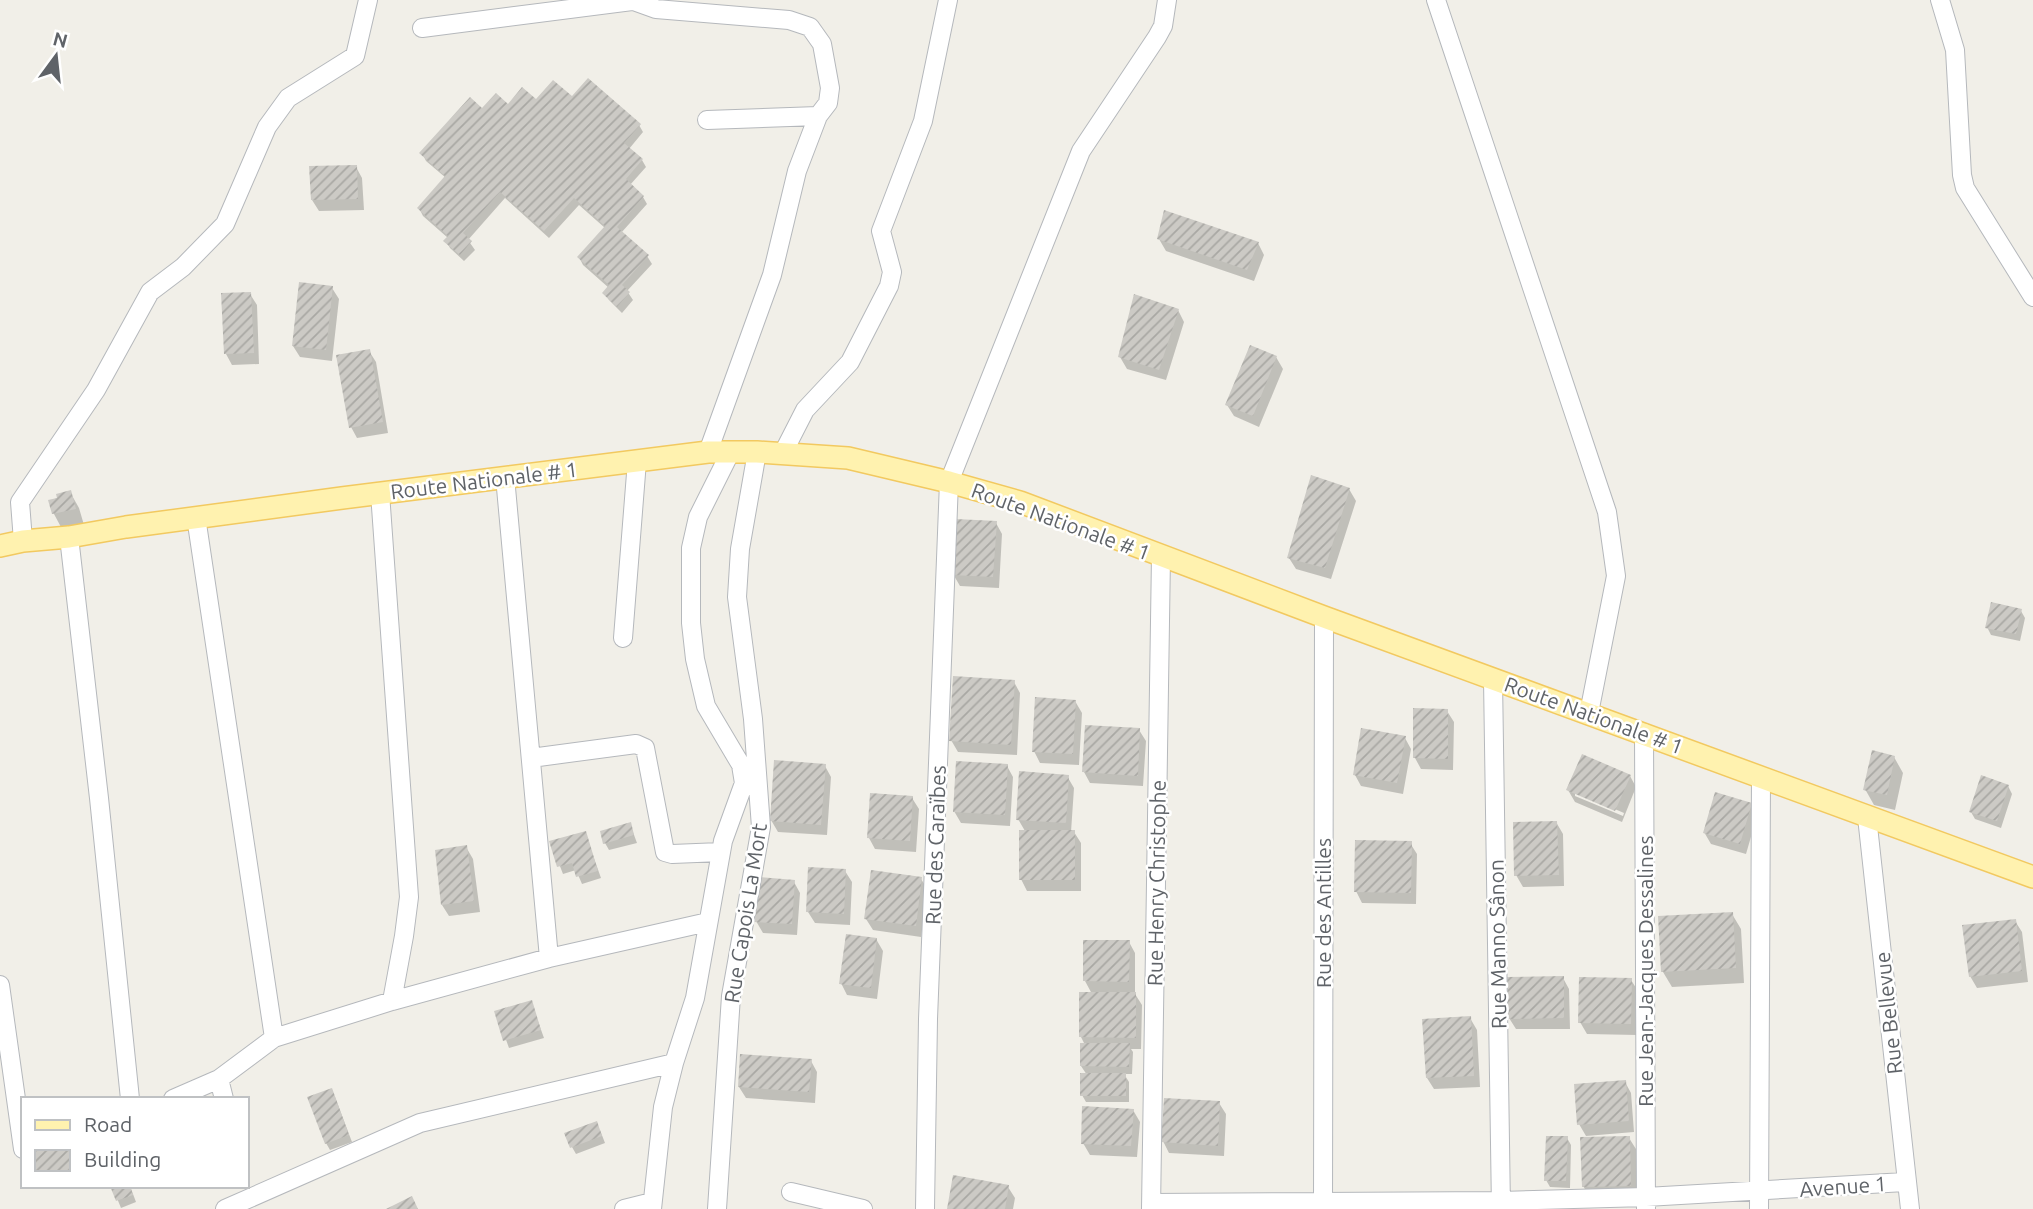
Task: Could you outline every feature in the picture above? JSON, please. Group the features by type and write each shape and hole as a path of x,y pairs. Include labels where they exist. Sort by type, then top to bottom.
{"main road":[{"name":"Route Nationale # 1","path":"0,546 195,517 708,452 783,453 848,458 949,481 1020,502 1324,617 2033,877"}],"street":[{"path":"23,541 20,502 96,390 150,292 183,267 225,224 267,127 288,98 355,56 368,0"},
{"path":"783,453 805,410 850,362 889,286 892,272 881,231 922,121 948,0"},
{"name":"Rue des Caraïbes","path":"925,1209 928,1019 949,481 1081,151 1157,37 1163,26 1167,0"},
{"path":"1436,0 1607,512 1616,576 1589,713"},
{"path":"1940,0 1955,50 1962,176 1965,188 2033,297"},
{"path":"422,28 632,1 656,9 789,20 810,27 822,44 830,88 828,103 818,116 797,171 772,275 708,452"},
{"path":"707,120 818,116"},
{"path":"624,1209 652,1206 663,1107 695,998 721,852 744,783 741,765 706,706 695,659 691,622 691,548 698,517 731,451"},
{"name":"Rue Capois La Mort","path":"717,1209 731,996 761,827 753,719 737,597 740,549 757,452"},
{"path":"623,638 636,461"},
{"path":"505,477 549,958"},
{"path":"380,493 409,897 392,1001"},
{"path":"195,517 274,1038"},
{"path":"69,537 130,1097"},
{"name":"Rue Henry Christophe","path":"1151,1206 1161,556"},
{"name":"Rue des Antilles","path":"1322,1206 1324,617"},
{"name":"Rue Manno Sânon","path":"1493,679 1501,1205"},
{"name":"Rue Jean-Jacques Dessalines","path":"1644,733 1646,1203"},
{"path":"531,758 636,744 645,748 665,852 721,852"},
{"path":"1759,1201 1761,777"},
{"name":"Rue Bellevue","path":"1867,817 1910,1209"},
{"path":"178,1097 219,1079 274,1038 392,1001 549,958 708,922"},
{"path":"0,985 21,1136"},
{"path":"225,1209 420,1123 674,1063"},
{"path":"219,1079 224,1097"},
{"name":"Avenue 1","path":"1151,1206 1759,1201 1905,1182"},
{"path":"791,1192 863,1209"}],"building":[{"path":"588,78 641,124 624,143 643,159 626,179 644,196 617,227 649,255 622,285 630,292 617,307 602,293 609,285 577,257 605,226 574,198 544,231 500,192 463,233 472,241 460,255 443,241 448,236 417,208 445,176 419,153 470,97 482,108 496,93 508,104 522,87 536,99 553,80 572,96"},
{"path":"357,165 358,199 311,200 309,166"},
{"path":"1164,210 1259,242 1247,270 1157,239"},
{"path":"299,282 333,286 326,350 292,346"},
{"path":"251,292 254,353 224,354 221,293"},
{"path":"1134,294 1179,309 1159,370 1118,357"},
{"path":"1250,345 1277,356 1253,416 1225,405"},
{"path":"370,349 383,422 349,428 336,355"},
{"path":"1311,475 1350,488 1325,568 1287,558"},
{"path":"71,490 76,509 52,514 48,500 57,498 56,494"},
{"path":"955,519 997,521 993,577 952,575"},
{"path":"1991,602 2022,609 2016,634 1985,628"},
{"path":"953,676 1015,680 1011,745 949,741"},
{"path":"1035,697 1076,700 1073,754 1032,752"},
{"path":"1413,708 1448,709 1448,759 1413,758"},
{"path":"1085,725 1140,728 1138,776 1082,772"},
{"path":"1361,728 1406,736 1397,783 1353,775"},
{"path":"1872,750 1895,756 1887,795 1863,790"},
{"path":"1582,754 1631,775 1615,811 1566,790"},
{"path":"774,760 826,764 821,825 770,821"},
{"path":"956,761 1008,764 1005,815 953,812"},
{"path":"1019,771 1069,775 1066,823 1016,820"},
{"path":"1981,775 2009,785 1997,821 1969,812"},
{"path":"1715,792 1752,803 1740,844 1703,833"},
{"path":"870,793 913,796 910,841 867,838"},
{"path":"1557,821 1559,875 1514,876 1513,822"},
{"path":"631,822 634,835 603,844 600,831"},
{"path":"1019,830 1075,830 1075,880 1019,880"},
{"path":"586,831 598,871 576,877 572,863 557,867 549,841"},
{"path":"1355,840 1412,841 1411,893 1354,892"},
{"path":"467,845 474,901 441,905 435,850"},
{"path":"808,867 846,869 844,914 806,912"},
{"path":"871,870 922,877 916,926 864,919"},
{"path":"758,877 795,880 792,924 754,922"},
{"path":"1733,912 1736,968 1661,972 1658,916"},
{"path":"2016,919 2022,971 1969,977 1962,925"},
{"path":"846,934 877,938 871,988 839,984"},
{"path":"1083,940 1130,940 1129,982 1083,981"},
{"path":"1564,976 1564,1018 1508,1019 1507,977"},
{"path":"1579,977 1632,978 1631,1024 1578,1023"},
{"path":"1079,992 1136,992 1136,1038 1079,1037"},
{"path":"532,1000 541,1030 503,1041 494,1011"},
{"path":"1471,1016 1474,1076 1426,1078 1422,1019"},
{"path":"1080,1043 1130,1043 1129,1067 1080,1066"},
{"path":"740,1054 812,1059 809,1092 738,1087"},
{"path":"1080,1073 1126,1073 1126,1096 1080,1096"},
{"path":"1626,1080 1629,1121 1577,1125 1574,1084"},
{"path":"332,1088 349,1135 325,1144 307,1097"},
{"path":"1164,1098 1220,1101 1218,1146 1161,1142"},
{"path":"1082,1106 1134,1109 1131,1146 1081,1144"},
{"path":"597,1121 602,1136 570,1148 564,1133"},
{"path":"1546,1136 1568,1136 1566,1181 1544,1181"},
{"path":"1630,1136 1631,1186 1582,1187 1580,1137"},
{"path":"953,1175 1009,1185 1005,1209 947,1209"},
{"path":"111,1188 131,1188 133,1195 116,1201"},
{"path":"412,1196 418,1209 386,1209"}]}
